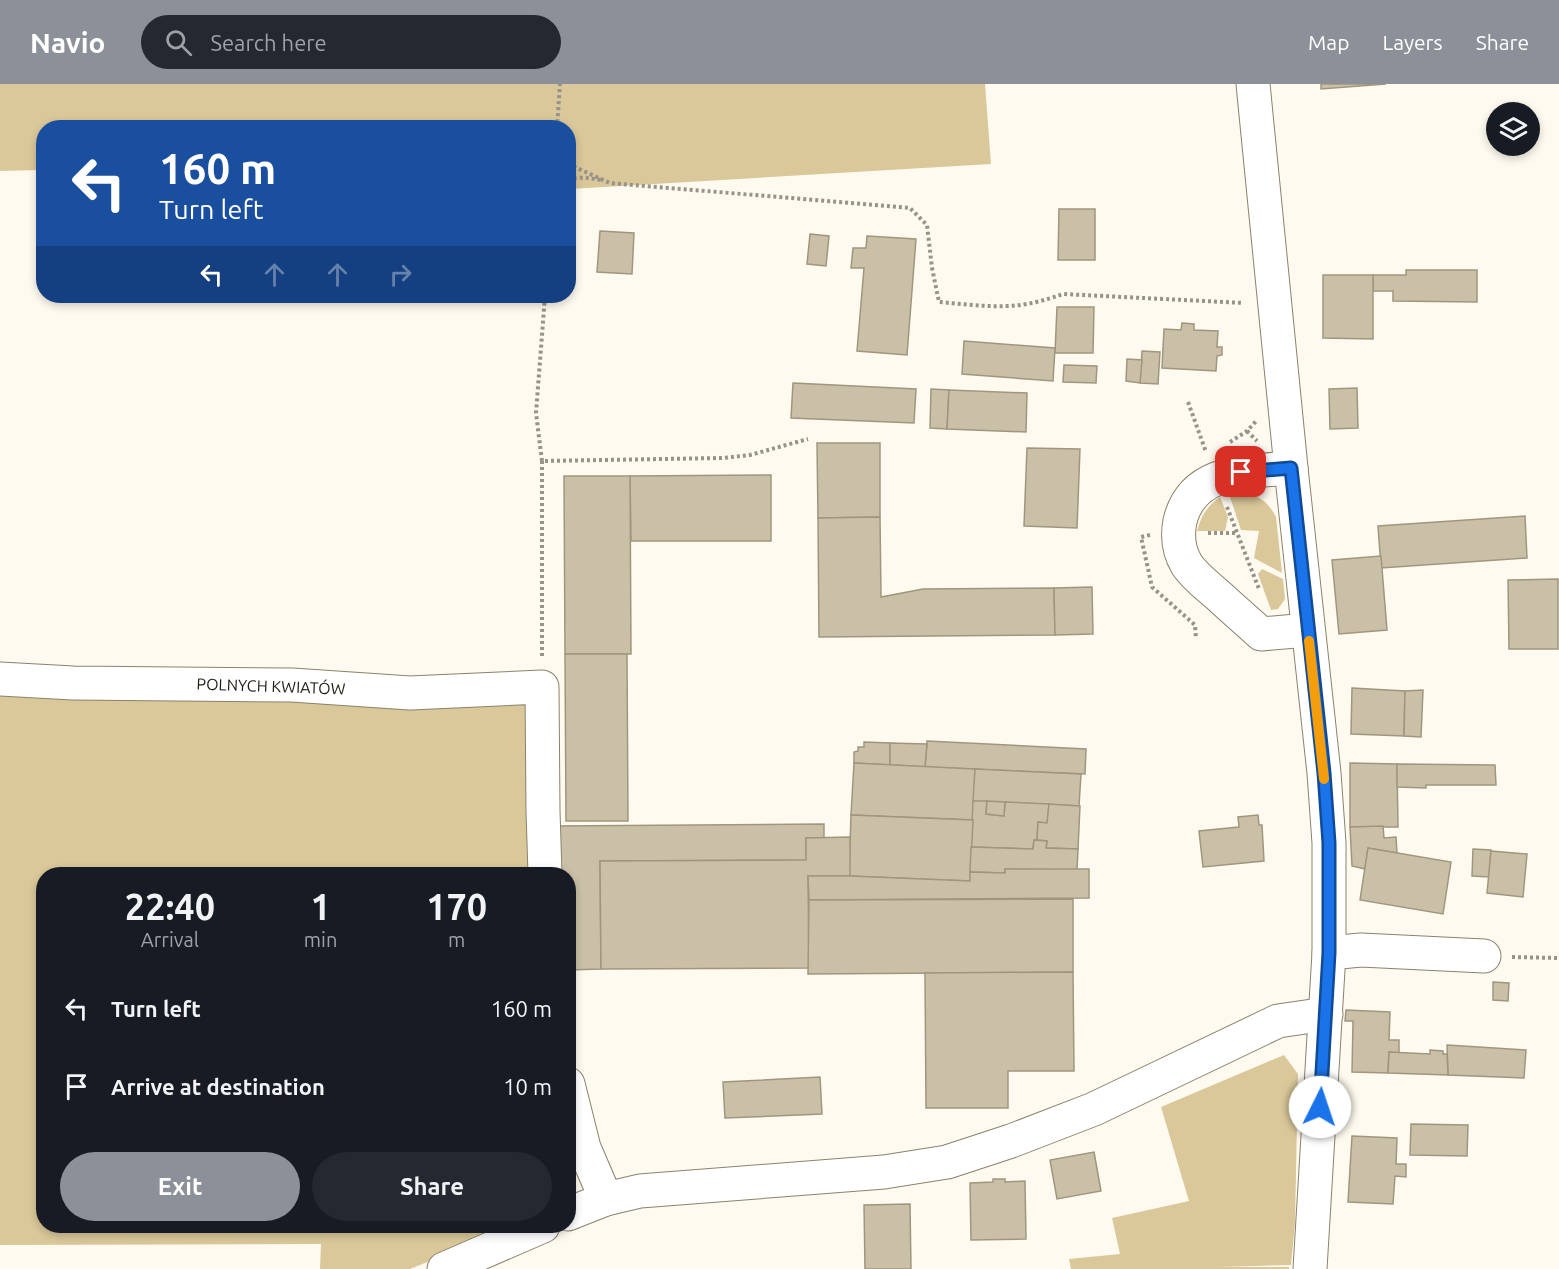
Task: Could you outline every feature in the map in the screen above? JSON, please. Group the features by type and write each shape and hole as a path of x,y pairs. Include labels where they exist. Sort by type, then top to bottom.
{"street":[{"path":"1253,84 1327,814 1330,869 1326,1014 1310,1269"},
{"path":"1291,468 1241,472 1215,478 1200,488 1190,500 1182,514 1178,534 1184,559 1194,574 1261,634 1308,630"},
{"name":"POLNYCH KWIATÓW","path":"0,679 73,683 292,685 410,693 542,687"},
{"path":"542,687 545,867"},
{"path":"1329,953 1362,950 1484,956"},
{"path":"576,1211 606,1199 640,1191 884,1172 947,1162 1011,1141 1094,1109 1278,1021 1326,1014"},
{"path":"576,1116 584,1148 606,1199"},
{"path":"444,1269 527,1233"}],"path":[{"path":"557,120 560,84"},
{"path":"576,168 610,183"},
{"path":"576,178 610,183 910,208 927,225 939,302 1009,306 1039,302 1063,294 1275,305"},
{"path":"542,687 542,461 536,413 544,303"},
{"path":"1228,444 1247,431 1260,416"},
{"path":"542,461 723,458 750,455 808,439"},
{"path":"1178,534 1237,533"},
{"path":"1484,956 1559,958"}],"shaded area":[{"path":"0,84 985,84 991,164 576,189 576,120 36,120 36,170 0,171"},
{"path":"1229,494 1257,497 1272,510 1276,517 1282,573 1254,558 1259,531 1241,530"},
{"path":"1220,497 1228,517 1225,531 1197,531 1205,512"},
{"path":"1262,569 1283,579 1285,599 1278,609 1271,610 1258,574"},
{"path":"0,687 529,704 534,867 36,867 36,1233 500,1233 410,1269 320,1269 321,1244 0,1245"},
{"path":"1284,1055 1298,1074 1295,1223 1291,1265 1218,1267 1289,1267 1289,1269 1071,1269 1069,1259 1120,1254 1112,1218 1189,1201 1161,1107"}],"building":[{"path":"1321,84 1386,84 1321,89"},
{"path":"1059,209 1095,209 1095,260 1058,260"},
{"path":"600,231 634,233 632,274 597,272"},
{"path":"810,234 829,236 826,266 807,264"},
{"path":"867,236 916,239 907,355 857,351 864,268 851,268 853,248 866,248"},
{"path":"1406,270 1477,270 1477,302 1393,301 1393,291 1373,291 1373,275 1406,275"},
{"path":"1323,275 1373,275 1373,339 1323,338"},
{"path":"1057,307 1094,307 1093,353 1055,353"},
{"path":"1182,323 1194,324 1194,330 1218,331 1217,347 1222,347 1222,355 1217,356 1216,371 1162,368 1164,329 1181,330"},
{"path":"964,341 1055,348 1053,381 962,374"},
{"path":"1142,351 1160,352 1158,384 1140,383"},
{"path":"1127,359 1142,360 1140,383 1126,381"},
{"path":"1064,365 1097,366 1096,383 1063,382"},
{"path":"793,383 916,389 914,423 791,418"},
{"path":"1357,388 1358,428 1330,429 1329,389"},
{"path":"931,389 949,390 947,429 930,428"},
{"path":"949,390 1027,393 1026,432 947,429"},
{"path":"817,443 880,443 880,517 818,518"},
{"path":"1027,448 1080,449 1077,528 1024,526"},
{"path":"771,475 771,541 631,541 630,476"},
{"path":"564,476 630,476 631,654 565,654"},
{"path":"1525,516 1527,558 1381,568 1378,526"},
{"path":"880,517 881,597 923,589 1054,588 1055,635 819,637 818,518"},
{"path":"1381,556 1387,630 1339,634 1332,560"},
{"path":"1558,579 1558,649 1509,649 1508,580"},
{"path":"1092,587 1093,634 1055,635 1054,588"},
{"path":"565,654 627,654 628,821 566,821"},
{"path":"1352,688 1405,691 1404,736 1351,734"},
{"path":"1423,690 1421,737 1404,736 1405,691"},
{"path":"927,741 1086,749 1085,774 925,767"},
{"path":"864,742 890,743 890,765 854,763 854,752 858,751 858,747 864,747"},
{"path":"890,743 927,744 925,767 890,765"},
{"path":"854,763 975,769 973,820 851,815"},
{"path":"1350,763 1397,764 1398,827 1350,827"},
{"path":"1397,764 1495,765 1496,785 1397,787"},
{"path":"975,769 1081,774 1079,806 973,801"},
{"path":"973,801 987,801 986,814 1004,816 1005,802 1049,804 1047,823 1038,822 1037,840 1034,840 1033,849 971,847"},
{"path":"987,801 1005,802 1004,816 986,814"},
{"path":"1049,804 1080,806 1078,849 1046,848 1047,841 1037,840 1038,822 1047,823"},
{"path":"851,815 973,820 970,881 849,876"},
{"path":"1258,815 1259,825 1262,825 1264,861 1203,867 1199,831 1239,827 1238,817"},
{"path":"824,824 824,838 806,838 806,860 600,861 601,969 576,970 576,867 556,867 555,826"},
{"path":"1383,826 1384,838 1396,837 1397,853 1368,848 1365,869 1352,866 1350,827"},
{"path":"850,837 850,876 808,876 809,968 601,969 600,861 806,860 806,838"},
{"path":"1034,840 1047,841 1046,848 1078,849 1077,870 1005,869 1005,873 970,872 971,847 1033,849"},
{"path":"1368,848 1451,862 1443,914 1360,900"},
{"path":"1473,849 1491,850 1489,877 1472,876"},
{"path":"1491,851 1527,854 1523,897 1487,893"},
{"path":"1005,869 1089,869 1089,898 809,900 808,876 970,881 970,872 1005,873"},
{"path":"1073,899 1073,972 808,974 809,900"},
{"path":"1073,972 1074,1071 1008,1071 1008,1108 926,1108 925,973"},
{"path":"1493,982 1509,983 1508,1001 1493,1000"},
{"path":"1346,1010 1390,1012 1389,1040 1399,1040 1399,1053 1389,1052 1388,1073 1352,1072 1353,1021 1345,1021"},
{"path":"1447,1045 1526,1050 1524,1078 1448,1075"},
{"path":"1430,1050 1443,1051 1443,1054 1447,1054 1448,1075 1388,1073 1389,1052 1430,1054"},
{"path":"820,1077 822,1114 725,1118 723,1082"},
{"path":"1411,1124 1468,1125 1467,1156 1410,1155"},
{"path":"1352,1136 1397,1138 1396,1164 1406,1164 1406,1177 1395,1176 1393,1204 1348,1202"},
{"path":"1094,1152 1101,1191 1057,1199 1050,1160"},
{"path":"993,1179 1005,1179 1005,1182 1025,1181 1026,1239 971,1240 970,1183 993,1182"},
{"path":"910,1204 911,1269 865,1269 864,1205"}],"slow traffic":[{"path":"1309,641 1324,779"}],"route":[{"path":"1241,472 1291,468 1324,773 1329,843 1329,953 1320,1107"}]}
